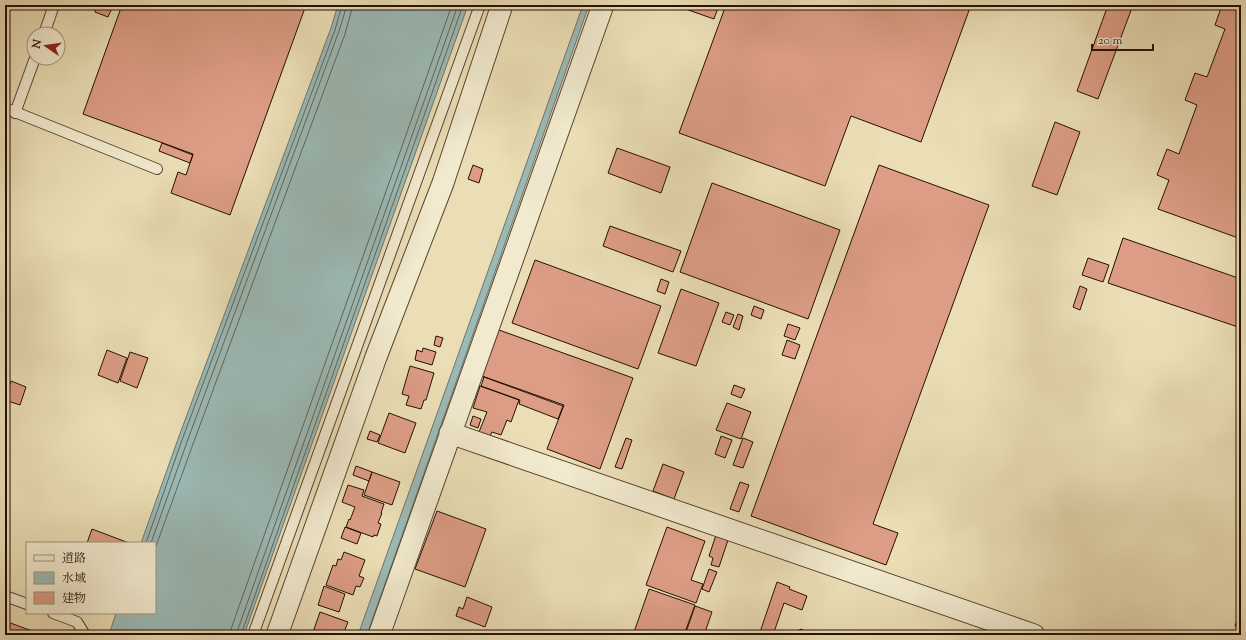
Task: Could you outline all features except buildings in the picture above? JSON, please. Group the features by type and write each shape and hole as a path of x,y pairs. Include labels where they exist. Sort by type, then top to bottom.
{"street":[{"path":"277,635 376,357 443,183 502,5"},
{"path":"378,635 603,5"},
{"path":"450,433 1034,635"}],"lane":[{"path":"47,26 54,5"},
{"path":"253,635 480,5"},
{"path":"15,113 32,66"},
{"path":"5,108 157,169"},
{"path":"5,596 26,604"},
{"path":"55,614 77,622 85,635"}],"water":[{"path":"338,5 468,5 244,635 109,635 116,614 156,614 156,542 141,542 178,439 331,28"},
{"path":"583,5 589,5 367,635 358,635"}]}
